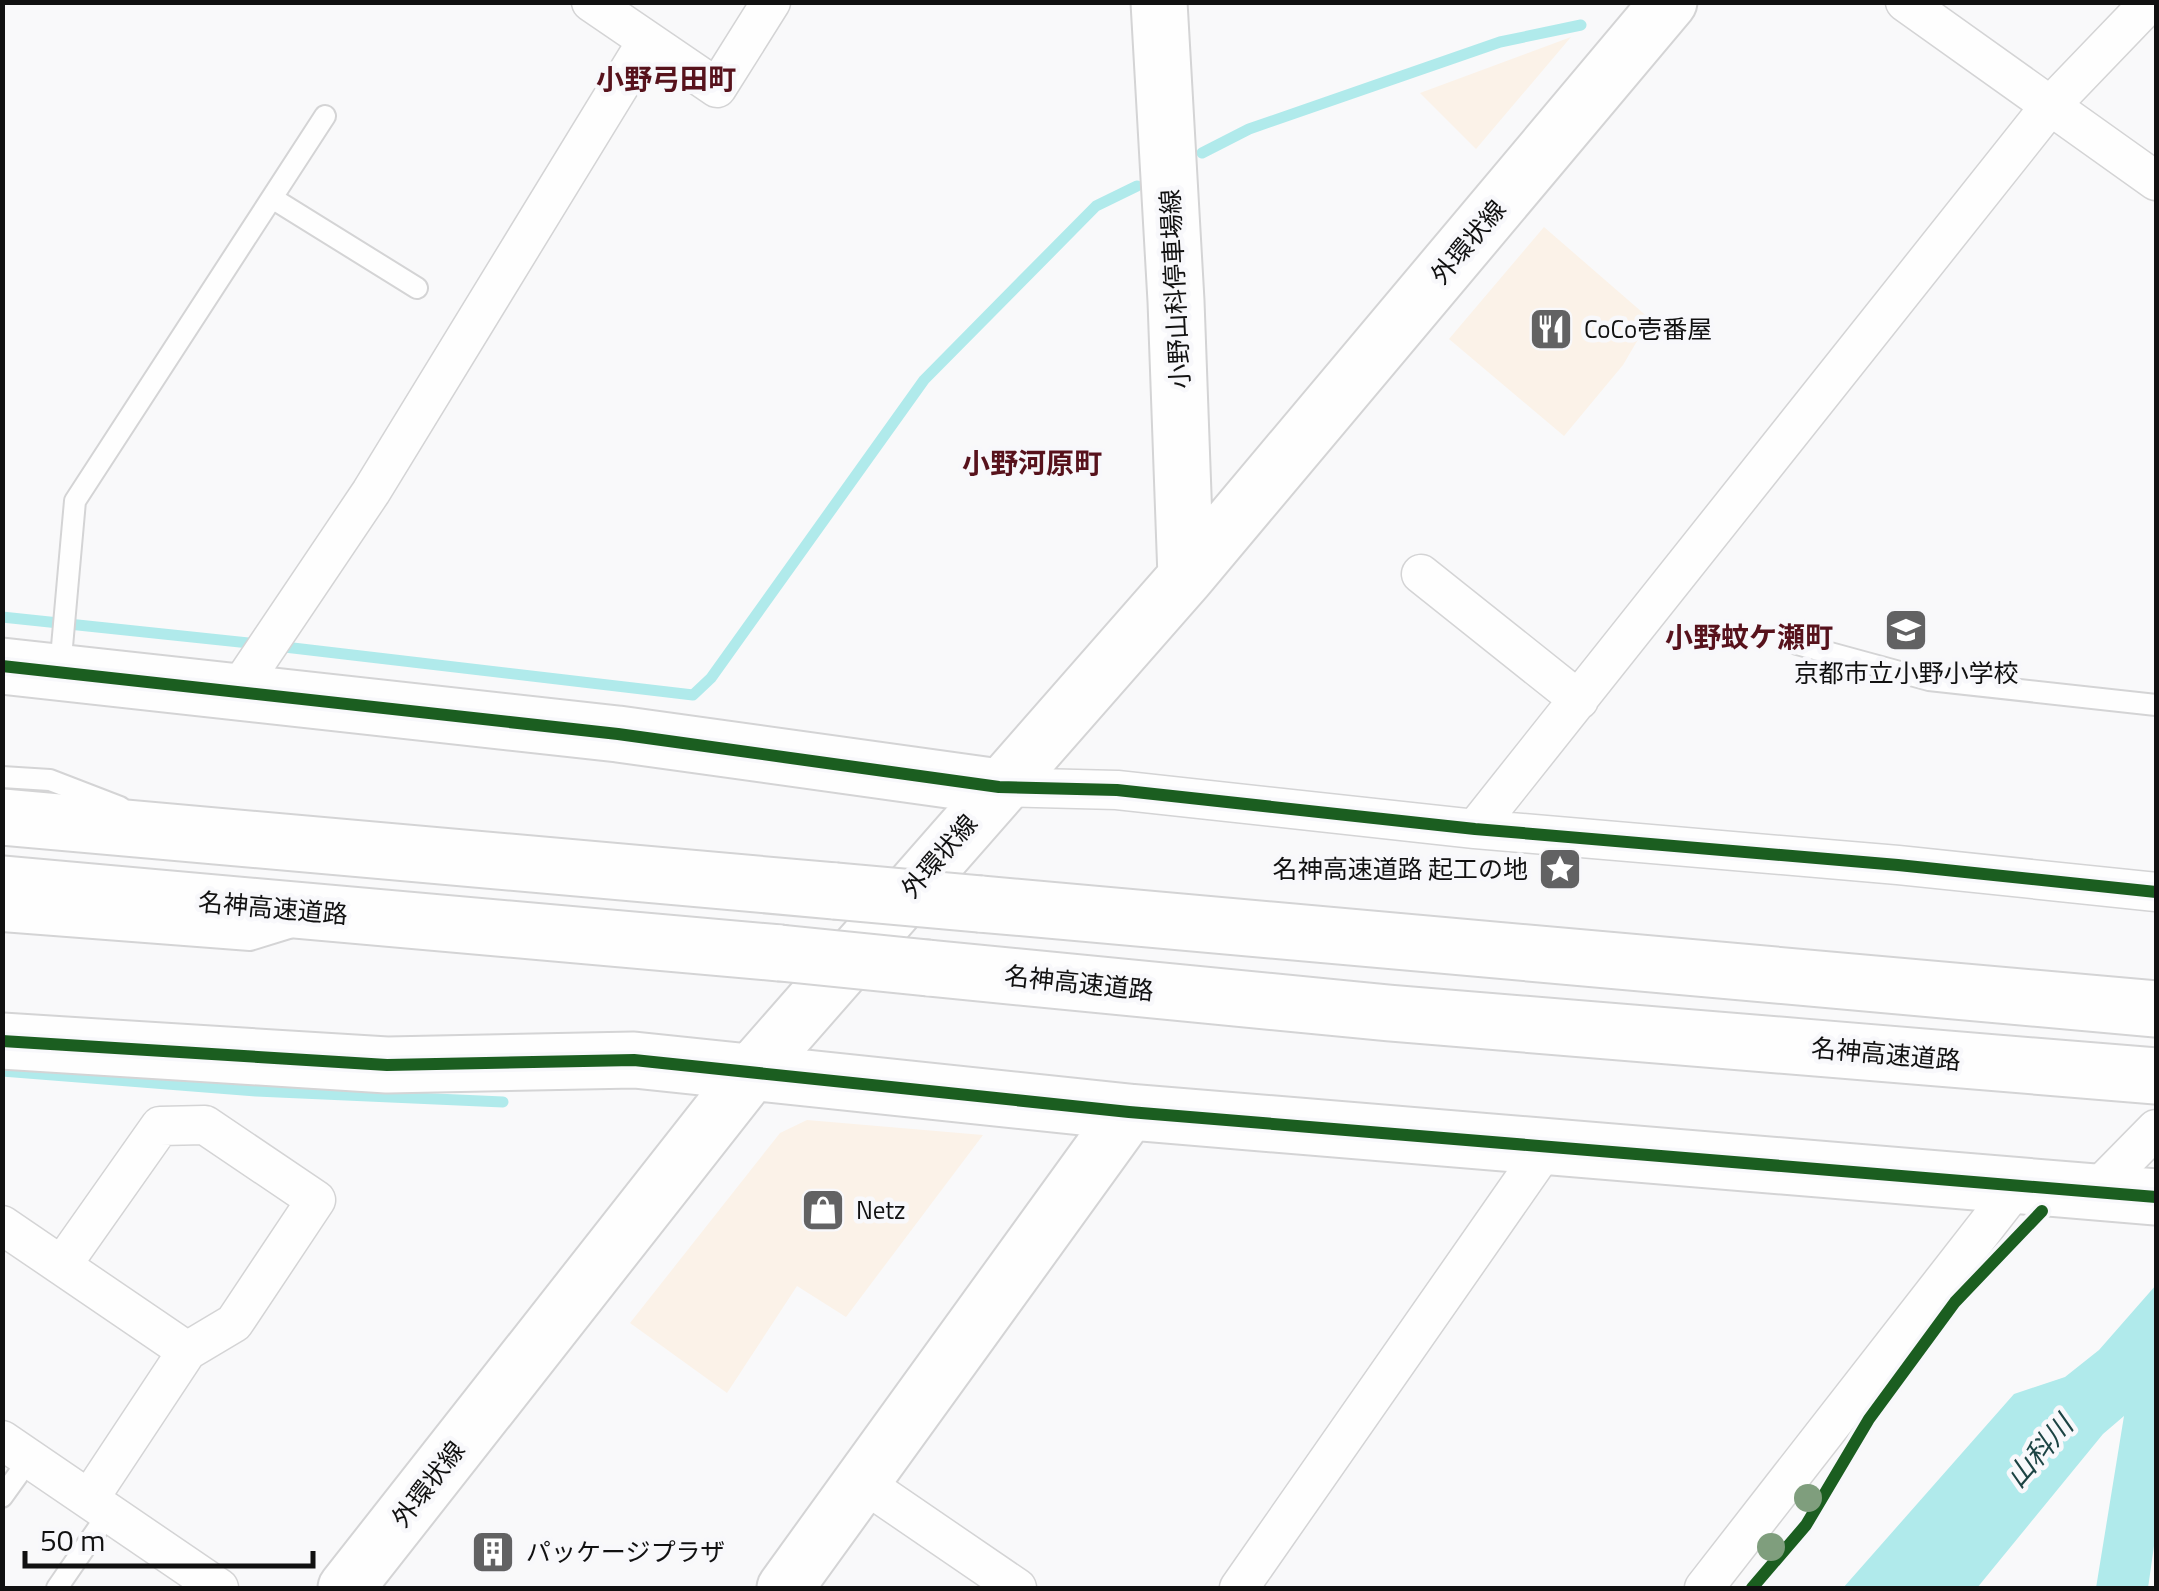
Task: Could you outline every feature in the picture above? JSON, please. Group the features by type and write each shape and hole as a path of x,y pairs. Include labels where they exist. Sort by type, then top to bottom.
{"main road":[{"name":"小野山科停車場線","path":"1159,2 1186,576"},
{"name":"外環状線","path":"346,1588 750,1074 1186,576 1670,2"},
{"path":"2,666 62,654 237,691 729,747 875,772 999,786"},
{"path":"2,817 2156,1009"},
{"name":"名神高速道路","path":"2,884 1389,1013 2144,1075"},
{"path":"6,1048 386,1065 634,1060 1129,1112 2124,1194"},
{"path":"785,1588 1129,1112"}],"street":[{"path":"590,2 718,88 772,2"},
{"path":"1905,2 2156,180"},
{"path":"1475,829 2050,106 2150,2"},
{"path":"237,691 371,492 647,41"},
{"path":"1421,574 1579,700"},
{"path":"999,786 1117,790 1475,829 1898,865 2156,892"},
{"path":"62,1265 160,1126 205,1125 316,1200 234,1323 187,1352 99,1506"},
{"path":"2124,1194 2156,1129"},
{"path":"1239,1588 1546,1148"},
{"path":"1704,1588 2018,1185"},
{"path":"2,1225 187,1352"},
{"path":"16,1449 219,1588"},
{"path":"862,1482 1017,1588"}],"lane":[{"path":"62,654 75,501 326,116"},
{"path":"272,198 417,288"},
{"path":"1796,644 1929,680 2156,705"},
{"path":"2,777 50,780 192,834"},
{"path":"2,922 250,940 334,914"},
{"path":"2,1497 16,1449"},
{"path":"57,1588 99,1506"}],"shaded area":[{"path":"1571,37 1476,149 1420,93"},
{"name":"CoCo壱番屋","path":"1544,227 1650,319 1623,365 1564,436 1449,339"},
{"name":"Netz","path":"807,1120 983,1135 846,1317 797,1286 727,1393 630,1323 780,1133"}],"water":[{"name":"山科川","path":"2156,1285 2156,1532 2148,1588 2096,1588 2124,1416 2103,1434 1977,1588 1843,1588 2014,1394 2065,1377 2099,1350"}],"waterway":[{"path":"1202,153 1249,129 1500,42 1581,25"},
{"path":"276,646 693,695 711,678 924,380 1096,206 1137,186"},
{"path":"2,617 258,644"},
{"path":"2,1071 256,1091 503,1102"}],"cycle path":[{"path":"2,666 618,734 999,787 1117,790 1475,829 1898,865 2156,892"},
{"path":"2,1041 387,1065 634,1060 1129,1112 2156,1197"},
{"path":"1752,1588 1806,1525 1869,1419 1955,1302 2042,1211"}],"place":[{"name":"CoCo壱番屋","path":"1551,329"},
{"name":"京都市立小野小学校","path":"1906,630"},
{"name":"名神高速道路 起工の地","path":"1560,869"},
{"name":"Netz","path":"823,1210"},
{"name":"パッケージプラザ","path":"493,1552"}],"district":[{"name":"小野弓田町","path":"666,78"},
{"name":"小野河原町","path":"1032,462"},
{"name":"小野蚊ケ瀬町","path":"1749,636"}]}
